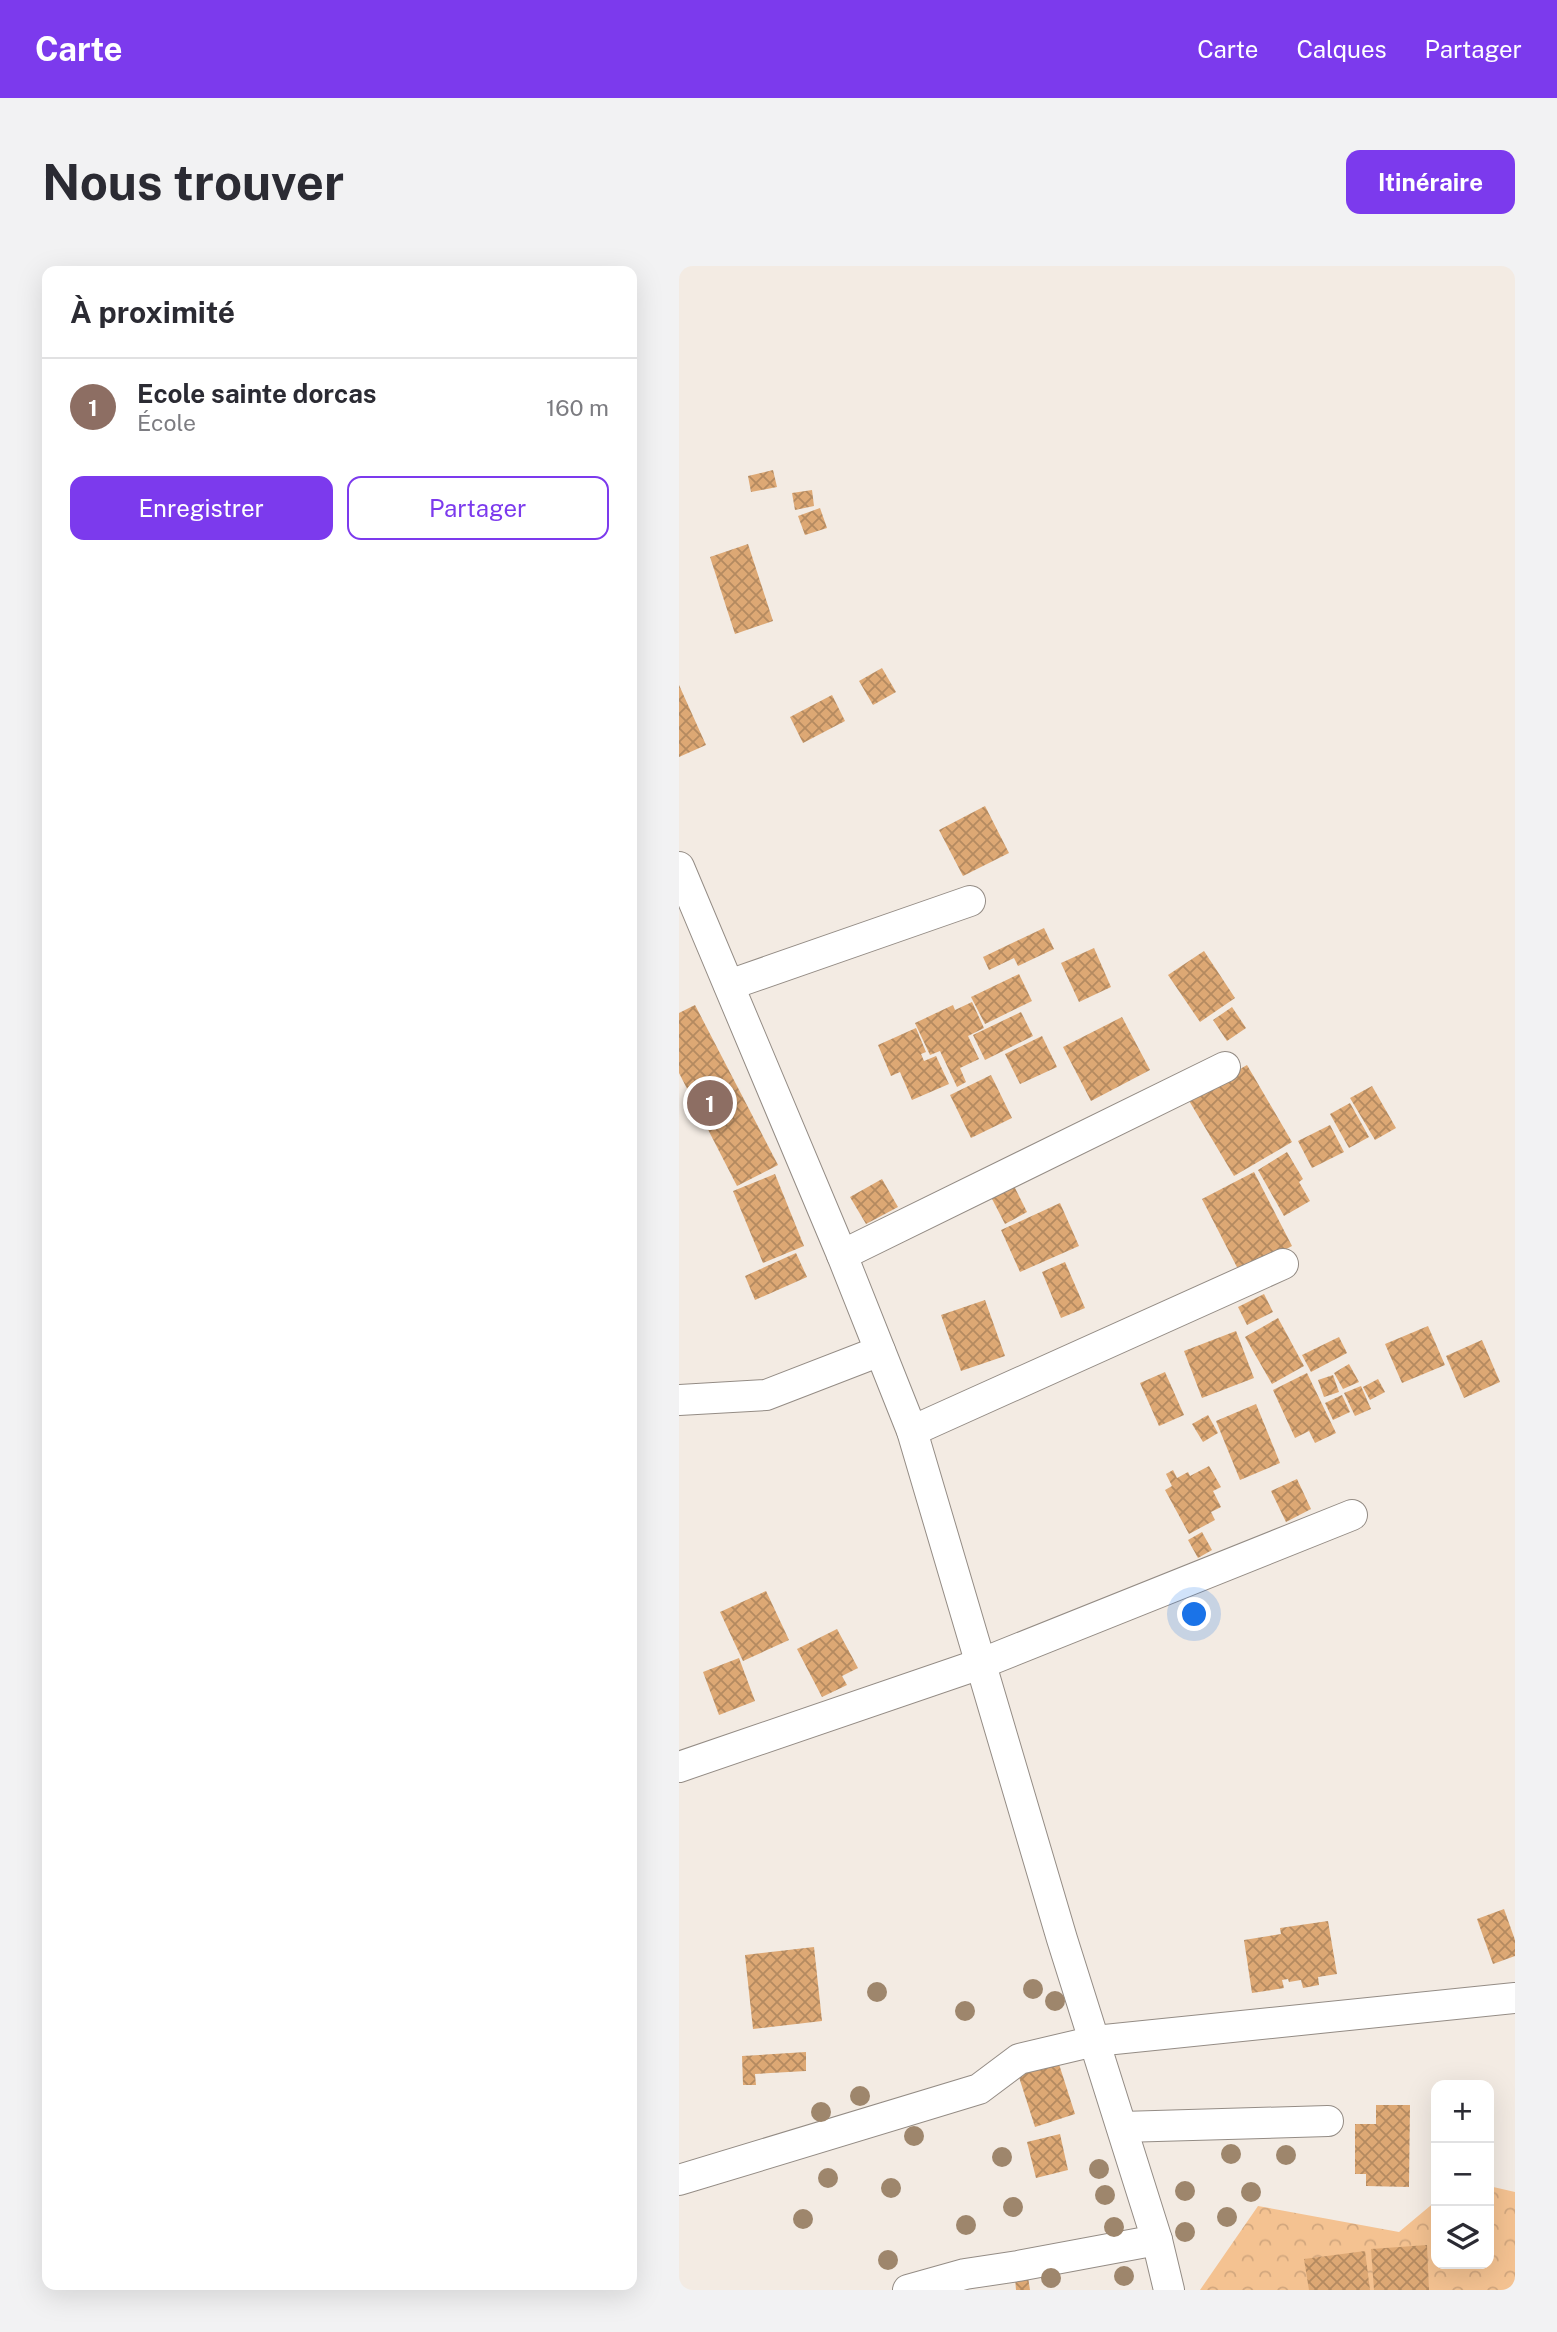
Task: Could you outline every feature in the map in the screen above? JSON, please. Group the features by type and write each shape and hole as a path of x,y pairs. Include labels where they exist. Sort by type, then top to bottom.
{"street":[{"path":"679,867 842,1255 912,1431 1062,1939 1157,2239 1170,2290"},
{"path":"729,985 970,901"},
{"path":"842,1255 1224,1067"},
{"path":"912,1431 1283,1264"},
{"path":"679,1400 766,1395 880,1351"},
{"path":"679,1767 980,1664 1352,1515"},
{"path":"679,2180 979,2089 1019,2059 1095,2042 1515,1998"},
{"path":"1122,2127 1328,2121"},
{"path":"908,2290 965,2274 1157,2239"}],"green space":[{"path":"1494,2187 1515,2192 1515,2290 1200,2290 1258,2206 1399,2232 1431,2205 1431,2269 1494,2269"}],"building":[{"path":"773,470 777,487 751,492 748,476"},
{"path":"812,490 814,506 795,510 792,493"},
{"path":"820,508 827,528 805,535 798,516"},
{"path":"748,544 773,621 735,634 710,557"},
{"path":"882,668 896,692 873,705 859,681"},
{"path":"679,685 706,745 679,757"},
{"path":"832,695 845,721 803,743 790,717"},
{"path":"985,806 1009,853 963,876 939,830"},
{"path":"1044,928 1054,949 1018,966 1014,958 989,970 983,957"},
{"path":"1094,948 1111,987 1079,1002 1061,963"},
{"path":"1204,951 1235,998 1200,1022 1168,975"},
{"path":"1019,974 1032,1001 985,1024 971,997"},
{"path":"972,1002 984,1028 968,1036 979,1059 960,1068 966,1082 957,1087 940,1051 930,1055 915,1023 953,1005 955,1010"},
{"path":"695,1005 778,1165 737,1186 679,1073 679,1013"},
{"path":"1232,1007 1246,1028 1227,1041 1213,1020"},
{"path":"1021,1012 1033,1036 985,1060 973,1035"},
{"path":"1122,1017 1150,1070 1091,1101 1063,1047"},
{"path":"916,1028 926,1052 921,1054 924,1061 936,1056 949,1084 912,1100 900,1072 891,1076 878,1045"},
{"path":"1042,1036 1057,1067 1020,1084 1005,1054"},
{"path":"1247,1065 1292,1142 1234,1176 1188,1099"},
{"path":"991,1075 1012,1118 971,1138 950,1095"},
{"path":"1372,1086 1396,1128 1375,1140 1350,1098"},
{"path":"1350,1103 1369,1137 1349,1148 1330,1114"},
{"path":"1330,1125 1344,1152 1312,1168 1298,1141"},
{"path":"1287,1152 1303,1179 1299,1182 1310,1201 1284,1216 1258,1170"},
{"path":"1254,1172 1292,1246 1240,1273 1202,1199"},
{"path":"775,1174 804,1246 763,1263 733,1191"},
{"path":"882,1179 898,1207 866,1224 850,1197"},
{"path":"1013,1184 1027,1212 1005,1224 990,1195"},
{"path":"1060,1203 1079,1246 1020,1272 1001,1230"},
{"path":"796,1253 807,1277 755,1300 745,1276"},
{"path":"1065,1262 1085,1308 1061,1318 1042,1272"},
{"path":"1264,1294 1273,1312 1247,1325 1238,1307"},
{"path":"985,1300 1005,1356 961,1371 941,1315"},
{"path":"1278,1318 1304,1366 1272,1384 1245,1337"},
{"path":"1428,1326 1445,1365 1402,1383 1385,1344"},
{"path":"1236,1331 1254,1378 1202,1398 1184,1351"},
{"path":"1339,1337 1347,1353 1311,1372 1302,1355"},
{"path":"1482,1340 1500,1382 1464,1398 1446,1356"},
{"path":"1349,1364 1359,1382 1343,1389 1334,1373"},
{"path":"1165,1372 1184,1415 1159,1426 1140,1383"},
{"path":"1307,1373 1336,1433 1315,1443 1309,1431 1295,1438 1273,1390"},
{"path":"1333,1375 1339,1392 1324,1397 1318,1380"},
{"path":"1378,1379 1385,1392 1370,1400 1363,1387"},
{"path":"1361,1386 1371,1409 1355,1416 1344,1393"},
{"path":"1342,1395 1350,1412 1333,1420 1325,1403"},
{"path":"1256,1404 1280,1463 1240,1480 1216,1421"},
{"path":"1208,1415 1218,1433 1203,1442 1192,1424"},
{"path":"1209,1466 1221,1487 1213,1491 1221,1507 1211,1512 1215,1520 1189,1534 1165,1490 1172,1486 1166,1474 1173,1470 1177,1478 1188,1472 1190,1476"},
{"path":"1297,1479 1311,1509 1286,1522 1271,1491"},
{"path":"1202,1532 1212,1550 1198,1558 1188,1540"},
{"path":"766,1591 789,1640 743,1661 720,1612"},
{"path":"837,1629 858,1668 842,1676 847,1685 822,1697 797,1649"},
{"path":"739,1658 755,1701 719,1715 703,1672"},
{"path":"1504,1909 1515,1940 1515,1956 1493,1964 1477,1919"},
{"path":"1328,1921 1337,1974 1318,1977 1319,1985 1303,1988 1301,1980 1289,1982 1288,1979 1282,1980 1284,1988 1252,1993 1244,1940 1281,1934 1280,1928"},
{"path":"814,1947 822,2021 753,2029 745,1955"},
{"path":"806,2052 806,2071 755,2074 756,2085 743,2085 742,2056"},
{"path":"1058,2061 1075,2114 1035,2127 1018,2074"},
{"path":"1376,2105 1410,2105 1409,2187 1366,2186 1366,2174 1355,2174 1355,2124 1376,2124"},
{"path":"1060,2134 1068,2170 1036,2178 1027,2142"},
{"path":"1427,2245 1429,2290 1374,2290 1371,2249"},
{"path":"1365,2251 1370,2290 1309,2290 1304,2259"},
{"path":"1028,2277 1030,2290 1016,2290 1015,2278"}],"place":[{"name":"Ecole sainte dorcas","path":"710,1103"}]}
